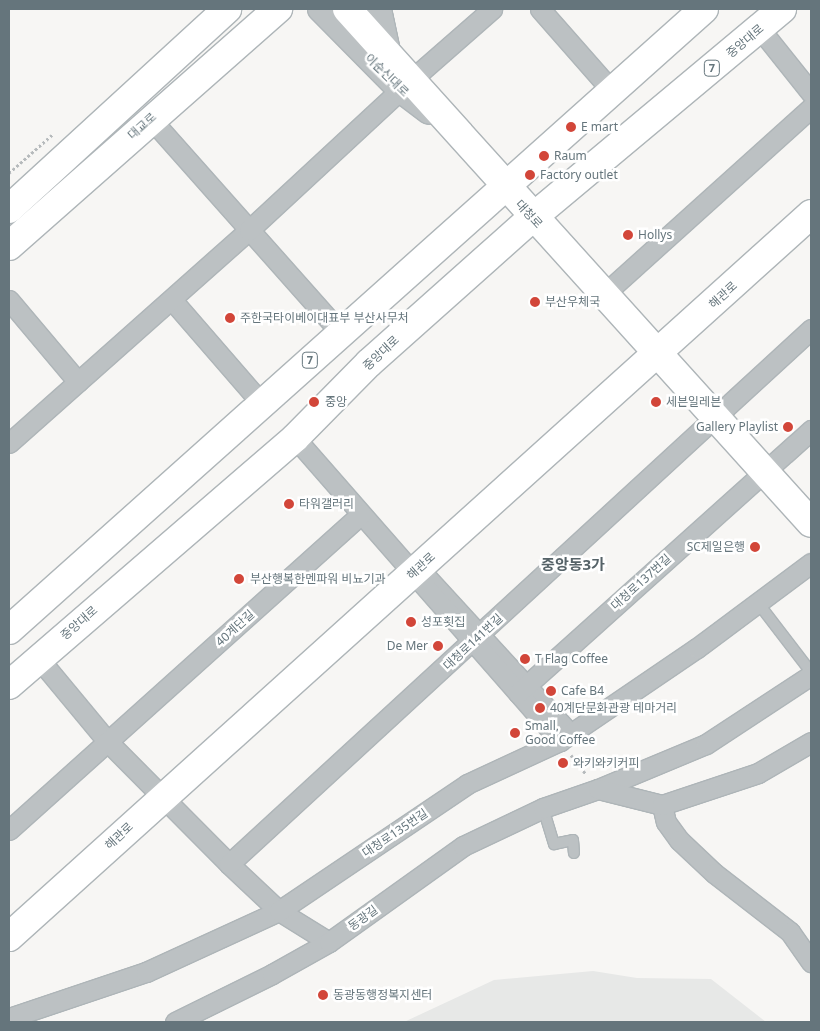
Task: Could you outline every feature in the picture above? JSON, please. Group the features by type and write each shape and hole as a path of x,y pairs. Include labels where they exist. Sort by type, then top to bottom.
{"main road":[{"path":"9,209 227,9"},
{"name":"대교로","path":"9,246 150,118 278,9"},
{"name":"대청로","path":"347,9 389,56 406,85 459,135 532,218 811,523"},
{"name":"7","path":"9,630 704,9"},
{"name":"중앙대로","path":"11,677 39,659 295,438 369,363 532,218 774,15"},
{"name":"해관로","path":"9,937 161,797 658,355 811,214"}],"street":[{"path":"154,74 175,44 212,9"},
{"name":"이순신대로","path":"320,9 406,85"},
{"path":"379,9 389,56"},
{"path":"9,443 172,300 406,85 492,9"},
{"path":"540,9 613,92"},
{"path":"774,15 811,93"},
{"path":"603,295 811,108"},
{"path":"150,118 341,333"},
{"path":"9,300 78,382"},
{"path":"172,300 262,404"},
{"path":"713,416 811,329"},
{"name":"대청로141번길","path":"229,864 477,638 713,416"},
{"name":"대청로137번길","path":"523,689 811,430"},
{"path":"295,438 361,514 416,570 566,737"},
{"name":"40계단길","path":"9,830 361,514"},
{"name":"대청로135번길","path":"9,1018 146,972 278,910 467,784 566,737 758,604 811,563"},
{"path":"39,659 108,742 229,864 278,910 329,942"},
{"name":"동광길","path":"177,1022 272,974 329,942 463,846 543,808 598,789 706,744 811,674"},
{"path":"598,789 662,805 758,773 811,742"},
{"path":"662,805 666,822 678,840 720,878 790,932 811,962"}],"lane":[{"path":"758,604 811,674"},
{"path":"543,808 554,844 573,840 574,852"}],"path":[{"path":"566,737 598,789"}],"shaded area":[{"path":"593,971 637,978 711,979 766,1022 404,1022 494,980"}],"place":[{"name":"E mart","path":"571,127"},
{"name":"Raum","path":"544,156"},
{"name":"Factory outlet","path":"530,175"},
{"name":"Hollys","path":"628,235"},
{"name":"부산우체국","path":"535,302"},
{"name":"주한국타이베이대표부 부산사무처","path":"230,318"},
{"name":"중앙","path":"314,402"},
{"name":"세븐일레븐","path":"656,402"},
{"name":"Gallery Playlist","path":"788,427"},
{"name":"타워갤러리","path":"289,504"},
{"name":"SC제일은행","path":"755,547"},
{"name":"부산행복한멘파워 비뇨기과","path":"239,579"},
{"name":"성포횟집","path":"411,622"},
{"name":"De Mer","path":"438,646"},
{"name":"T Flag Coffee","path":"525,659"},
{"name":"Cafe B4","path":"551,691"},
{"name":"40계단문화관광 테마거리","path":"540,708"},
{"name":"Small, Good Coffee","path":"515,733"},
{"name":"와키와키커피","path":"563,763"},
{"name":"동광동행정복지센터","path":"323,995"}],"district":[{"name":"중앙동3가","path":"573,565"}]}
